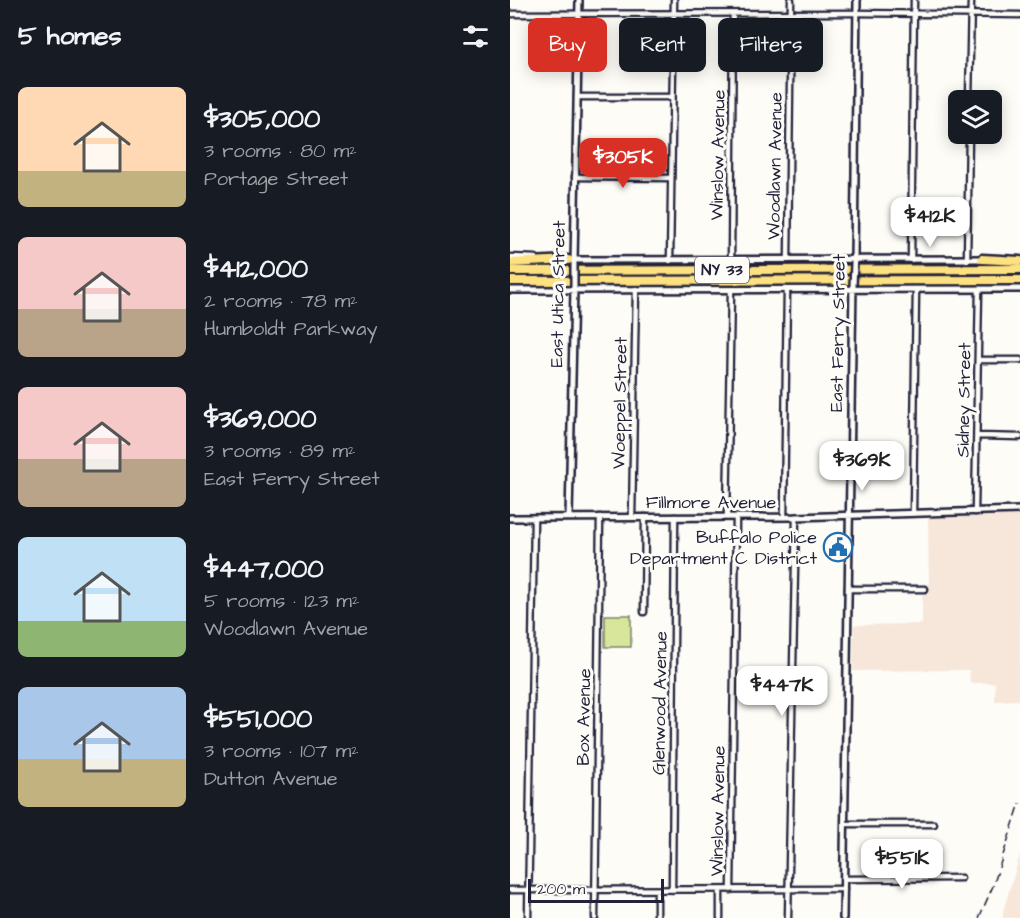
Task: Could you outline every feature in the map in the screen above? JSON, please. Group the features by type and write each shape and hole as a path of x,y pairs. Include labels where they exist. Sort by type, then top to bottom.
{"highway":[{"path":"982,259 1020,260"},
{"path":"510,263 572,261"},
{"name":"NY 33","path":"510,271 1020,269"},
{"name":"NY 33","path":"510,281 1020,279"}],"street":[{"name":"East Utica Street","path":"569,517 574,288 572,261 579,0"},
{"path":"670,261 674,0"},
{"name":"Woodlawn Avenue","path":"788,260 791,0"},
{"name":"East Ferry Street","path":"843,918 857,0"},
{"path":"911,260 914,0"},
{"path":"969,90 970,0"},
{"path":"510,14 1020,15"},
{"name":"Winslow Avenue","path":"731,261 734,14"},
{"path":"577,97 672,97"},
{"path":"967,260 969,144"},
{"path":"575,177 671,177"},
{"path":"510,257 572,261 982,259"},
{"path":"510,290 574,288 731,290 853,287 1020,289"},
{"name":"Woeppel Street","path":"632,517 636,289"},
{"path":"784,517 787,289"},
{"path":"913,513 916,289"},
{"name":"Sidney Street","path":"975,512 979,289"},
{"path":"727,517 731,290"},
{"path":"978,360 1020,360"},
{"path":"977,436 1020,437"},
{"name":"Fillmore Avenue","path":"510,518 796,517 1020,510"},
{"name":"Box Avenue","path":"595,918 600,517"},
{"path":"644,612 645,517"},
{"name":"Glenwood Avenue","path":"672,890 675,517"},
{"name":"Winslow Avenue","path":"731,890 736,517"},
{"path":"788,918 796,517"},
{"path":"528,918 534,518"},
{"path":"848,589 925,589"},
{"path":"845,824 934,824"},
{"path":"844,879 961,878"},
{"path":"510,891 844,889"},
{"path":"657,890 657,918"},
{"name":"Winslow Avenue","path":"720,890 720,918"}],"shaded area":[{"path":"1020,515 1020,700 995,701 995,683 970,683 969,670 853,671 854,625 922,624 922,595 929,594 928,518"},
{"path":"1020,855 1020,918 1003,918 1003,911"}],"green space":[{"path":"605,615 631,615 631,647 605,647"}],"railway":[{"path":"979,918 993,886 1020,803"}],"place":[{"name":"Buffalo Police Department C District","path":"838,547"}]}
